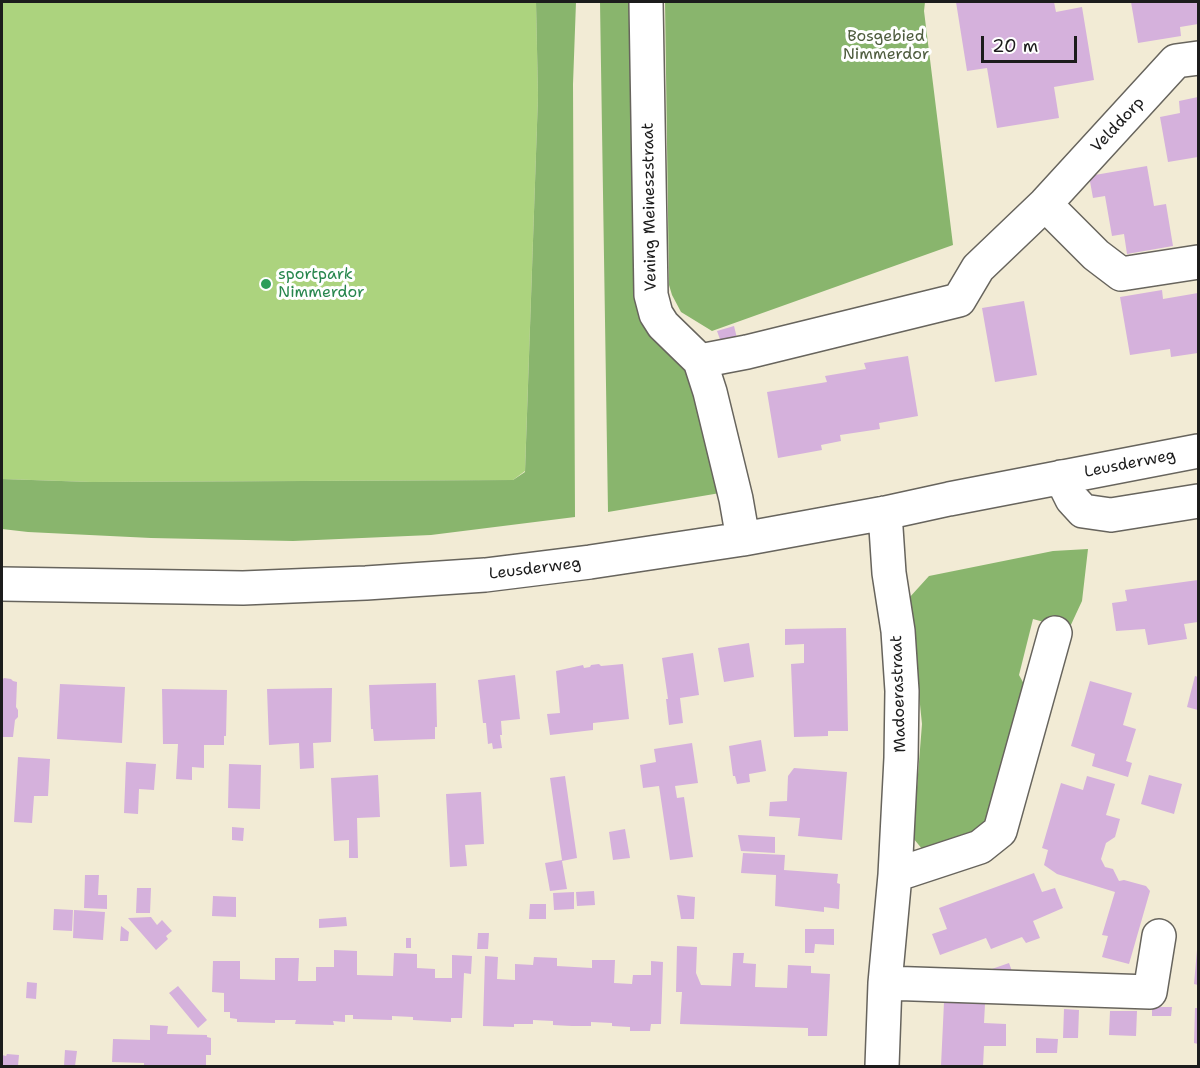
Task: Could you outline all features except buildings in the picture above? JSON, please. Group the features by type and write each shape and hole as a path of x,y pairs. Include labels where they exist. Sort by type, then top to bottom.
{"street":[{"name":"Vening Meineszstraat","path":"646,2 651,295 656,314 663,325 700,361 710,392 736,499 743,539"},
{"name":"Velddorp","path":"700,361 747,352 959,300 978,268 1045,204 1176,61 1198,58"},
{"path":"1045,204 1096,255 1121,274 1198,262"},
{"name":"Leusderweg","path":"2,584 243,588 485,575 743,539 1198,451"},
{"name":"Leusderweg","path":"1061,477 1072,499 1083,511 1111,515 1198,501"},
{"name":"Madoerastraat","path":"882,1066 885,983 895,875 902,691 885,513"},
{"path":"895,875 980,847 1000,831 1055,633"},
{"path":"885,983 1150,992 1159,936"}],"green space":[{"name":"sportpark Nimmerdor","path":"2,2 536,2 538,96 525,471 513,480 91,482 2,479"},
{"path":"536,2 576,2 573,84 575,517 431,535 293,541 151,538 2,529 2,479 91,482 513,480 525,472 538,96"},
{"path":"600,2 633,2 639,289 694,372 720,493 608,512"},
{"name":"Bosgebied Nimmerdor","path":"665,2 925,2 924,11 953,245 712,331 681,312 669,285"},
{"path":"1088,549 1082,601 1069,629 1033,619 1019,675 1029,693 985,829 923,850 913,838 922,724 909,598 929,576 1053,551"}],"place":[{"name":"sportpark Nimmerdor","path":"266,284"}]}
